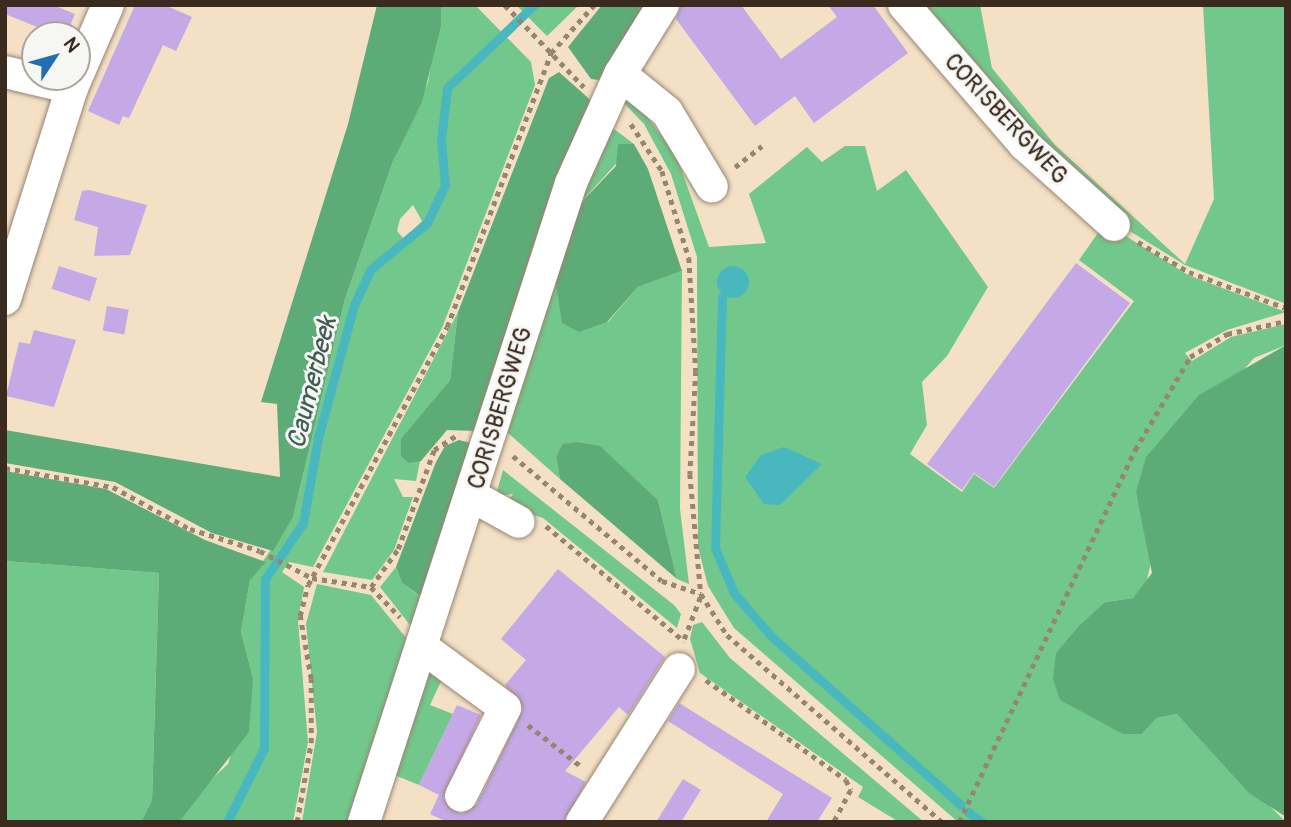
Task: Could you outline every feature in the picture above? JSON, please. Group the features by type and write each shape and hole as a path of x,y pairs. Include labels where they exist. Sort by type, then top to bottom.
{"street":[{"path":"91,44 108,5"},
{"name":"CORISBERGWEG","path":"364,822 474,496 490,436 598,101 620,74 663,5"},
{"name":"CORISBERGWEG","path":"904,5 1024,144 1114,225"},
{"path":"620,74 667,113 721,179"},
{"path":"5,299 71,91"},
{"path":"474,496 519,522"},
{"path":"422,646 505,708 461,796"},
{"path":"584,821 603,783 686,657"}],"path":[{"path":"505,5 598,101 624,117 650,150 689,258 696,371 691,500 701,594 686,657"},
{"path":"297,822 312,743 311,679 300,616 312,578 447,327 551,53 594,5"},
{"path":"721,179 762,146"},
{"path":"1114,225 1189,272 1286,308"},
{"path":"959,822 1135,450 1190,357 1227,334 1286,321"},
{"path":"371,587 398,549 434,450 456,434 490,436 662,581 701,594 727,635 942,822"},
{"path":"5,468 113,487 190,529 270,556 286,567 312,578 371,587 422,646"},
{"path":"519,522 539,520 686,657 846,780 851,790 834,822"},
{"path":"505,708 603,783"}],"green space":[{"path":"377,5 441,5 441,26 422,102 393,161 345,299 293,517 273,551 212,533 115,482 5,463 5,430 280,477 277,404 261,402 348,124"},
{"path":"441,5 475,5 531,62 535,85 442,328 313,567 289,562 282,572 304,587 298,621 308,742 293,822 179,822 196,794 228,764 253,678 241,632 250,580 293,517 345,299 393,161 428,82","holes":["413,205 422,221 404,239 397,231 400,219"]},
{"path":"516,5 579,5 547,36"},
{"path":"602,5 652,5 599,80 591,79 568,47"},
{"path":"921,5 980,5 992,68 1055,145 1185,264 1214,199 1203,5 1286,5 1286,304 1185,265 1123,227 1048,162"},
{"path":"559,72 595,104 476,431 447,430 421,461 409,463 401,456 401,439 450,380 458,312 549,78"},
{"path":"628,92 676,155 709,247 766,243 749,194 807,147 822,162 845,146 865,146 877,191 906,170 988,287 947,356 922,382 927,425 910,454 962,492 974,474 994,488 1134,301 1079,260 1105,223 1188,275 1286,312 1227,330 1185,353 1192,361 1231,337 1286,324 1286,345 1254,358 1136,492 1153,554 1145,588 1133,598 1105,602 1056,653 1142,734 1157,718 1177,714 1286,822 958,822 734,628 708,586 698,547 697,257 671,174 644,124 621,100"},
{"path":"614,129 634,144 574,210 606,133"},
{"path":"618,144 634,144 648,169 682,271 638,287 607,322 579,332 562,323 554,271 574,210 616,166"},
{"path":"554,271 608,322 638,287 682,271 680,509 689,584 677,579 658,500 600,447 578,442 556,457 560,479 508,433"},
{"path":"458,312 450,380 432,402 416,481 394,479 403,497 413,497 394,550 372,580 323,572"},
{"path":"1286,345 1286,817 1249,793 1177,714 1157,718 1142,734 1123,734 1060,700 1053,679 1056,653 1078,627 1105,602 1133,598 1152,573 1136,492 1146,457 1199,395"},
{"path":"459,440 475,444 423,598 402,583 396,567 436,462 445,446"},
{"path":"578,442 600,446 658,500 677,579 560,479 556,457 563,444"},
{"path":"503,470 674,605 681,614 677,628 543,518 521,511 509,501 513,494 496,495"},
{"path":"5,471 106,489 205,540 266,562 250,580 241,632 253,678 249,732 179,822 141,822 152,800 159,573 5,561"},
{"path":"5,561 159,573 152,800 141,822 5,822"},
{"path":"396,567 402,583 422,598 414,630 380,587"},
{"path":"317,584 371,595 412,645 355,822 302,822 317,732 306,624"},
{"path":"702,622 730,658 924,822 899,822 858,797 863,787 700,673 690,639 693,625"},
{"path":"422,665 443,677 430,705 453,714 419,785 387,772"}],"water":[{"path":"733,266 745,270 749,282 745,294 733,298 721,294 717,282 721,270"},
{"path":"784,447 822,464 780,505 764,504 745,477 761,455"}],"building":[{"path":"5,5 53,5 75,14 72,21 22,21 5,14"},
{"path":"135,5 165,5 192,17 176,51 163,45 129,118 123,116 119,125 88,111"},
{"path":"681,5 741,5 781,59 837,17 828,5 873,5 908,53 814,123 795,96 755,126 676,19"},
{"path":"89,190 147,205 130,255 94,256 98,227 74,220 82,191"},
{"path":"1076,263 1130,303 994,487 974,473 962,490 927,464"},
{"path":"59,266 97,278 90,301 52,289"},
{"path":"107,306 129,310 124,334 103,331"},
{"path":"34,330 76,340 54,407 6,396 19,342 30,344"},
{"path":"558,569 665,657 628,715 619,707 565,771 586,782 564,822 447,822 430,814 439,795 419,785 457,705 481,715 443,798 461,814 477,804 523,709 505,685 526,660 501,639"},
{"path":"679,703 832,798 817,822 766,822 783,794 668,721"},
{"path":"683,779 701,790 681,822 656,822"}],"waterway":[{"name":"Caumerbeek","path":"227,822 264,748 265,579 303,523 318,438 354,305 371,269 427,223 445,185 441,140 447,88 534,5"},
{"path":"722,297 715,548 734,593 771,636 961,805"},
{"path":"968,812 982,822"}]}
